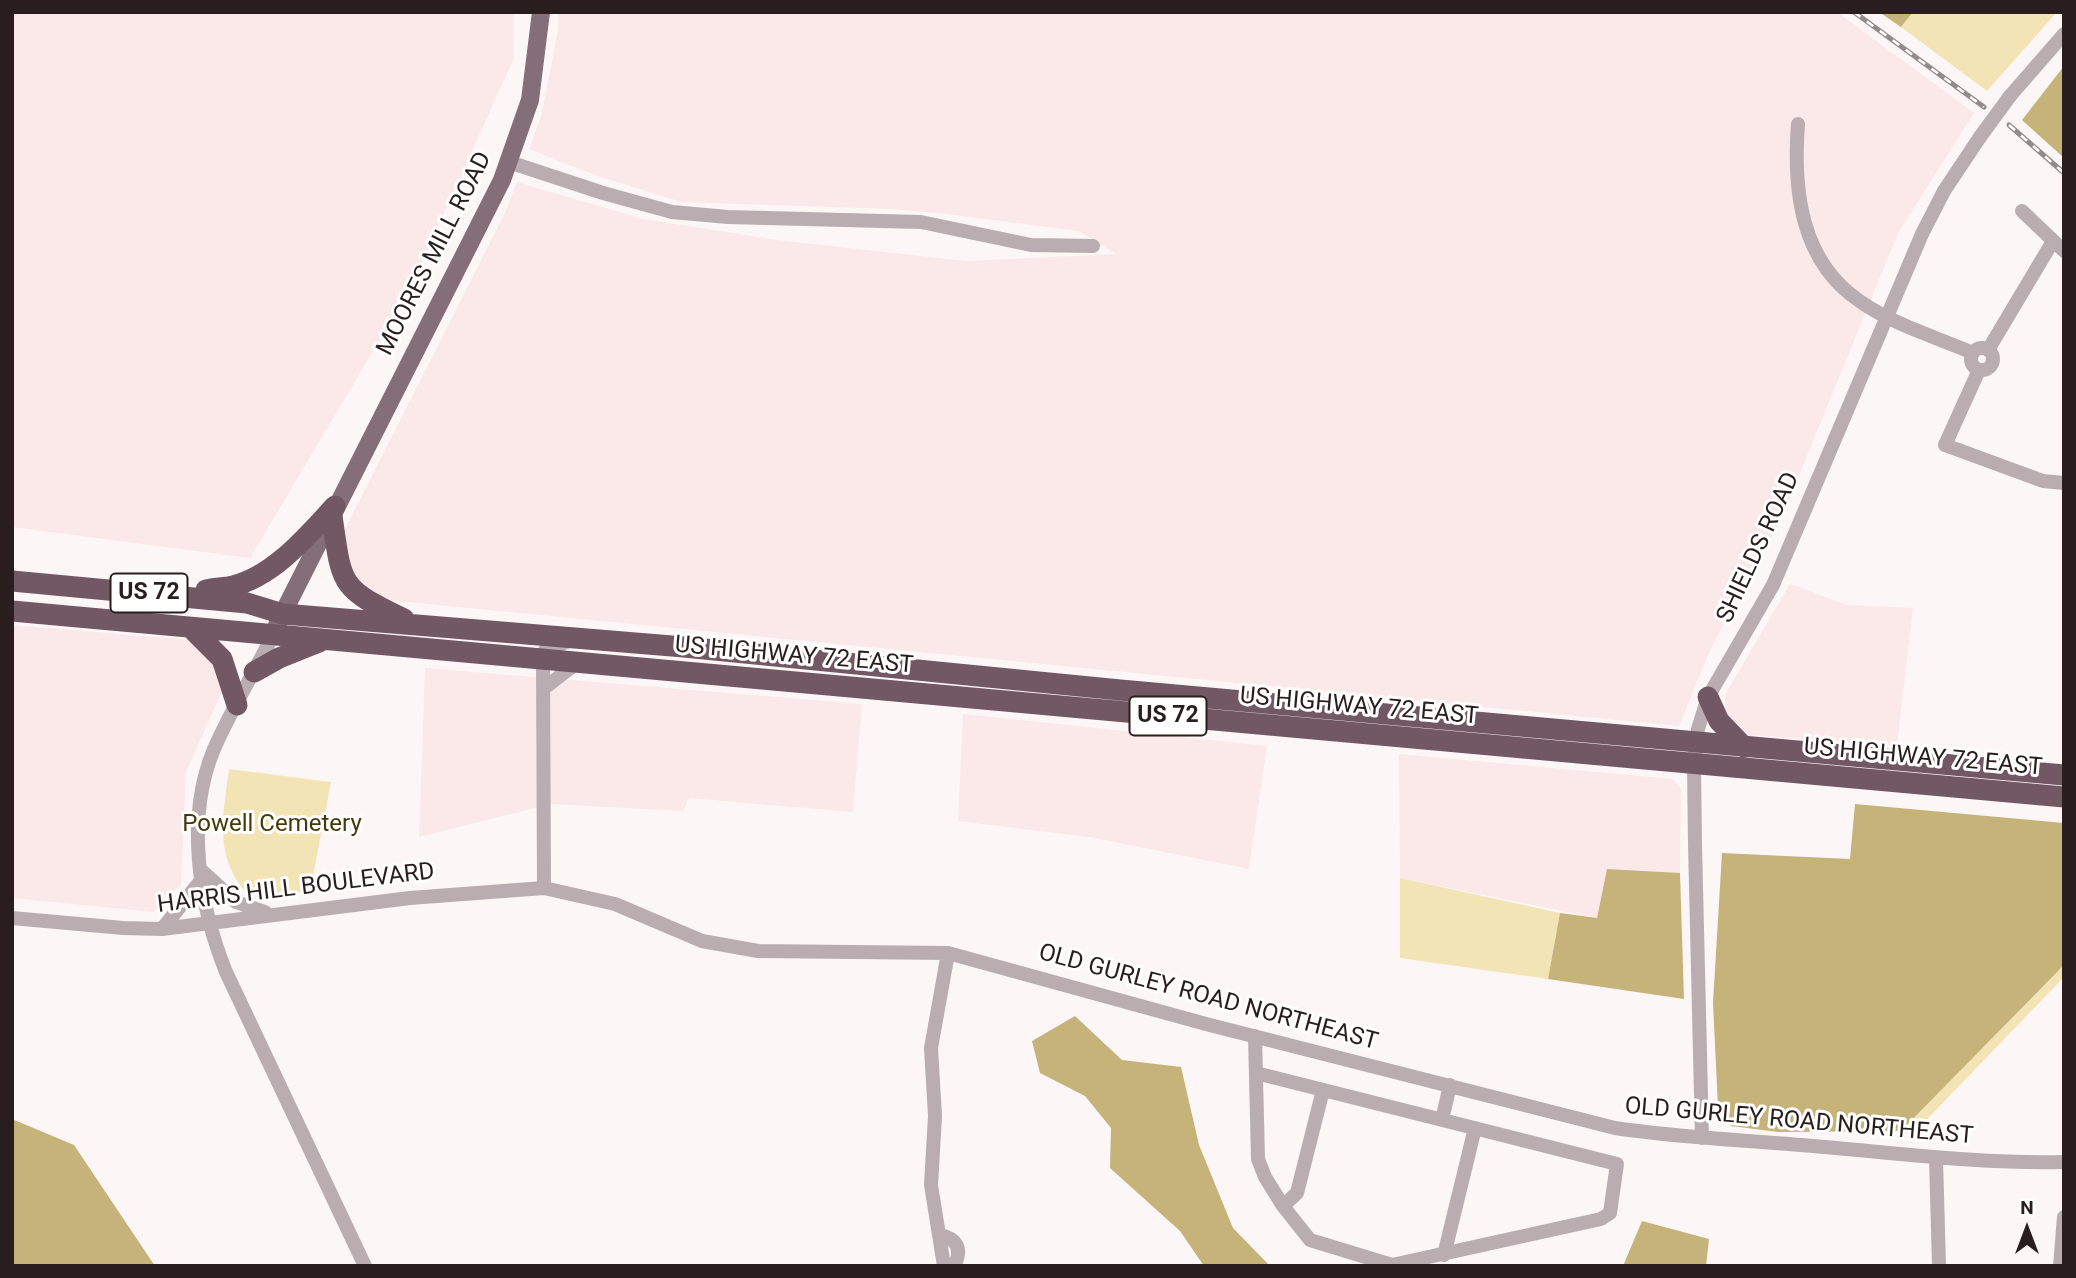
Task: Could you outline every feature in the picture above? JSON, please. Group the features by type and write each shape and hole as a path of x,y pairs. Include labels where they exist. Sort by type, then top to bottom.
{"highway":[{"path":"186,596 234,586 259,575 284,557 333,511"},
{"path":"333,511 338,560 352,591 416,625"},
{"name":"US 72","path":"12,581 247,603 283,614"},
{"name":"US 72","path":"12,611 273,635"},
{"name":"US HIGHWAY 72 EAST","path":"283,614 684,647 1120,690 2064,775"},
{"path":"191,628 222,659 237,705"},
{"name":"US HIGHWAY 72 EAST","path":"273,635 2064,797"},
{"path":"254,672 279,658 325,640"},
{"path":"1708,697 1719,721 1744,747"}],"main road":[{"name":"MOORES MILL ROAD","path":"273,635 509,162 530,100 541,12"}],"street":[{"name":"SHIELDS ROAD","path":"1702,1138 1694,765 1696,741 1708,697 1773,584 1922,233 1944,191 2010,96 2064,34"},
{"path":"1798,124 1796,190 1808,237 1830,272 1860,302 1888,317 1973,353"},
{"path":"509,162 603,194 680,214 922,222 1031,245 1093,246"},
{"path":"1988,350 2059,246 2022,211"},
{"path":"1973,353 1981,348 1988,350 1994,359 1992,366 1979,370 1945,446 2043,481 2064,483"},
{"path":"1973,353 1972,362 1979,370"},
{"path":"273,635 214,749 204,781 199,821 202,875 209,925 226,972 365,1266"},
{"path":"544,888 543,660 545,650 576,640"},
{"path":"543,689 577,663"},
{"path":"202,875 236,902 273,914"},
{"path":"162,929 202,875"},
{"name":"HARRIS HILL BOULEVARD","path":"12,918 162,929 471,891 544,888"},
{"name":"OLD GURLEY ROAD NORTHEAST","path":"544,888 615,904 702,942 758,951 948,953 1255,1036 1615,1128 1967,1162 2064,1162"},
{"path":"944,1266 931,1185 934,1116 931,1048 948,953"},
{"path":"1255,1036 1258,1159 1265,1177 1283,1206 1310,1240 1338,1251 1392,1265 1601,1219 1610,1213 1617,1164 1256,1073"},
{"path":"1442,1120 1450,1086"},
{"path":"1283,1206 1297,1193 1323,1090"},
{"path":"1444,1255 1475,1128"},
{"path":"1936,1158 1939,1266"},
{"path":"2060,1266 2064,1217"},
{"path":"939,1234 952,1237 957,1242 959,1256 954,1266"}],"shaded area":[{"path":"12,12 514,12 514,58 410,289 250,558 12,527"},
{"path":"558,12 1837,12 1974,113 1898,233 1782,517 1711,648 1679,726 387,600 346,578 344,531 505,213 517,182 643,219 777,240 966,261 1116,254 1079,231 947,214 890,209 681,202 595,175 529,149 541,117 558,31"},
{"path":"1879,12 1913,12 1901,27"},
{"path":"2064,66 2064,158 2022,120"},
{"path":"1790,584 1847,605 1913,608 1897,745 1749,735 1733,725 1725,711 1725,695"},
{"path":"12,625 192,640 217,656 223,689 186,772 181,884 154,912 12,898"},
{"path":"425,668 862,704 853,812 689,798 683,811 550,804 419,837"},
{"path":"963,714 1267,746 1249,869 1089,837 958,821"},
{"path":"1399,754 1673,779 1681,788 1680,873 1607,869 1597,918 1400,878"},
{"path":"1855,804 2064,823 2064,965 1901,1131 1778,1132 1731,1126 1718,1107 1713,1003 1722,853 1850,859"},
{"path":"1607,869 1680,873 1684,999 1548,979 1560,913 1597,918"},
{"path":"1075,1016 1122,1060 1181,1067 1199,1145 1233,1228 1270,1266 1204,1266 1180,1231 1110,1168 1111,1128 1085,1096 1040,1073 1032,1041"},
{"path":"12,1119 74,1145 155,1266 12,1266"},
{"path":"1642,1221 1709,1239 1706,1266 1623,1266"}],"green space":[{"path":"1913,12 2057,12 1987,91 1901,27"},
{"name":"Powell Cemetery","path":"229,769 331,782 310,892 248,894 237,880 229,866 223,835"},
{"path":"1400,878 1560,913 1548,979 1400,958"},
{"path":"2064,965 2064,977 1911,1136 1901,1131"}],"railway":[{"path":"1854,12 1984,107"},
{"path":"2009,125 2064,173"}]}
